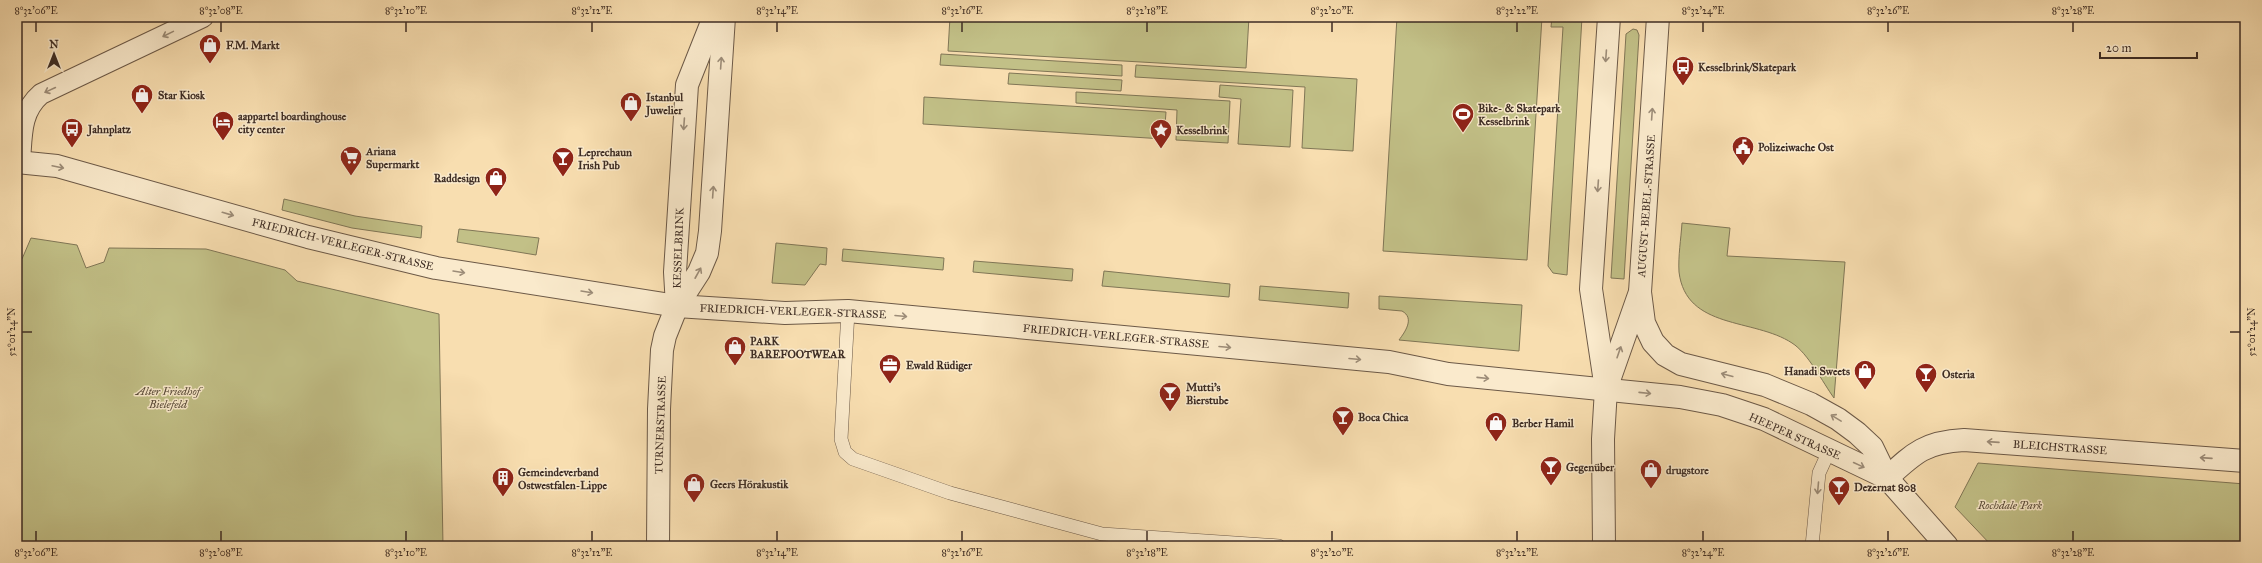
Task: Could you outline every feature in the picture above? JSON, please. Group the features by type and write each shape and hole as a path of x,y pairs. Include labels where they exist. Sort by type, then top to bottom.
{"street":[{"path":"18,162 26,113 28,108 41,94 203,17"},
{"name":"KESSELBRINK","path":"677,306 675,272 687,85 714,17"},
{"name":"KESSELBRINK","path":"677,306 699,272 708,244 724,17"},
{"name":"AUGUST-BEBEL-STRASSE","path":"1604,546 1603,439 1606,389 1591,289 1609,17"},
{"name":"AUGUST-BEBEL-STRASSE","path":"1606,389 1640,292 1658,17"},
{"name":"FRIEDRICH-VERLEGER-STRASSE","path":"18,162 57,166 315,239 436,268 677,306 785,313 848,311 1389,362 1448,374 1606,389"},
{"name":"HEEPER STRASSE","path":"1640,292 1644,323 1653,342 1665,355 1681,364 1765,385 1811,404 1857,433 1872,447 1887,478 1947,546"},
{"name":"TURNERSTRASSE","path":"658,546 659,416 662,350 665,336 677,306"},
{"name":"HEEPER STRASSE","path":"1606,389 1680,397 1722,405 1764,419 1887,478"},
{"name":"BLEICHSTRASSE","path":"1887,478 1909,458 1929,445 1957,440 2245,461"}],"lane":[{"path":"848,311 841,439 845,452 853,459 950,493 1102,534 1279,546"},
{"path":"1812,546 1819,473 1829,451"}],"green space":[{"path":"950,17 1249,17 1246,68 948,51"},
{"name":"Bike- & Skatepark Kesselbrink","path":"1397,17 1542,17 1527,260 1383,251"},
{"path":"1552,17 1582,17 1567,275 1553,273 1548,266 1563,27 1551,27"},
{"path":"1633,29 1637,30 1639,35 1624,279 1611,278 1626,34"},
{"path":"941,54 1122,65 1122,76 940,65"},
{"path":"1136,65 1357,79 1353,151 1302,148 1305,87 1135,77"},
{"path":"1009,73 1122,80 1121,91 1008,84"},
{"path":"1220,85 1293,90 1290,147 1238,144 1241,99 1219,97"},
{"path":"1076,92 1230,101 1228,143 1176,140 1177,110 1076,103"},
{"path":"924,97 1166,112 1164,139 923,124"},
{"path":"284,199 355,216 422,226 421,238 352,228 282,210"},
{"path":"1682,223 1730,228 1727,256 1845,262 1834,398 1804,354 1792,343 1777,335 1724,320 1708,313 1694,304 1684,291 1679,272"},
{"path":"459,229 539,238 536,255 457,242"},
{"name":"Alter Friedhof Bielefeld","path":"31,238 77,245 86,268 104,262 109,248 206,249 285,270 297,281 439,314 443,546 17,546 17,262 22,259"},
{"path":"776,243 827,248 826,265 820,264 805,285 772,283"},
{"path":"843,249 944,258 943,270 842,261"},
{"path":"974,261 1073,269 1072,281 973,272"},
{"path":"1104,271 1230,284 1229,297 1102,286"},
{"path":"1260,286 1349,293 1348,308 1259,300"},
{"path":"1379,296 1522,305 1519,351 1399,340 1408,325 1408,317 1402,311 1379,309"},
{"name":"Rochdale Park","path":"1978,463 2245,484 2245,546 1992,546 1955,507"}],"place":[{"name":"F.M. Markt","path":"210,64"},
{"name":"Kesselbrink/Skatepark","path":"1683,86"},
{"name":"Star Kiosk","path":"142,114"},
{"name":"Istanbul Juwelier","path":"631,122"},
{"name":"Bike- & Skatepark Kesselbrink","path":"1463,134"},
{"name":"aappartel boardinghouse city center","path":"223,142"},
{"name":"Jahnplatz","path":"72,148"},
{"name":"Kesselbrink","path":"1161,150"},
{"name":"Polizeiwache Ost","path":"1743,166"},
{"name":"Ariana Supermarkt","path":"351,176"},
{"name":"Leprechaun Irish Pub","path":"563,178"},
{"name":"Raddesign","path":"496,198"},
{"name":"PARK BAREFOOTWEAR","path":"735,366"},
{"name":"Ewald Rüdiger","path":"890,384"},
{"name":"Hanadi Sweets","path":"1865,390"},
{"name":"Osteria","path":"1926,394"},
{"name":"Mutti's Bierstube","path":"1170,412"},
{"name":"Boca Chica","path":"1343,436"},
{"name":"Berber Hamil","path":"1496,442"},
{"name":"Gegenüber","path":"1551,486"},
{"name":"drugstore","path":"1651,490"},
{"name":"Gemeindeverband Ostwestfalen-Lippe","path":"503,498"},
{"name":"Geers Hörakustik","path":"694,504"},
{"name":"Dezernat 808","path":"1839,506"}]}
